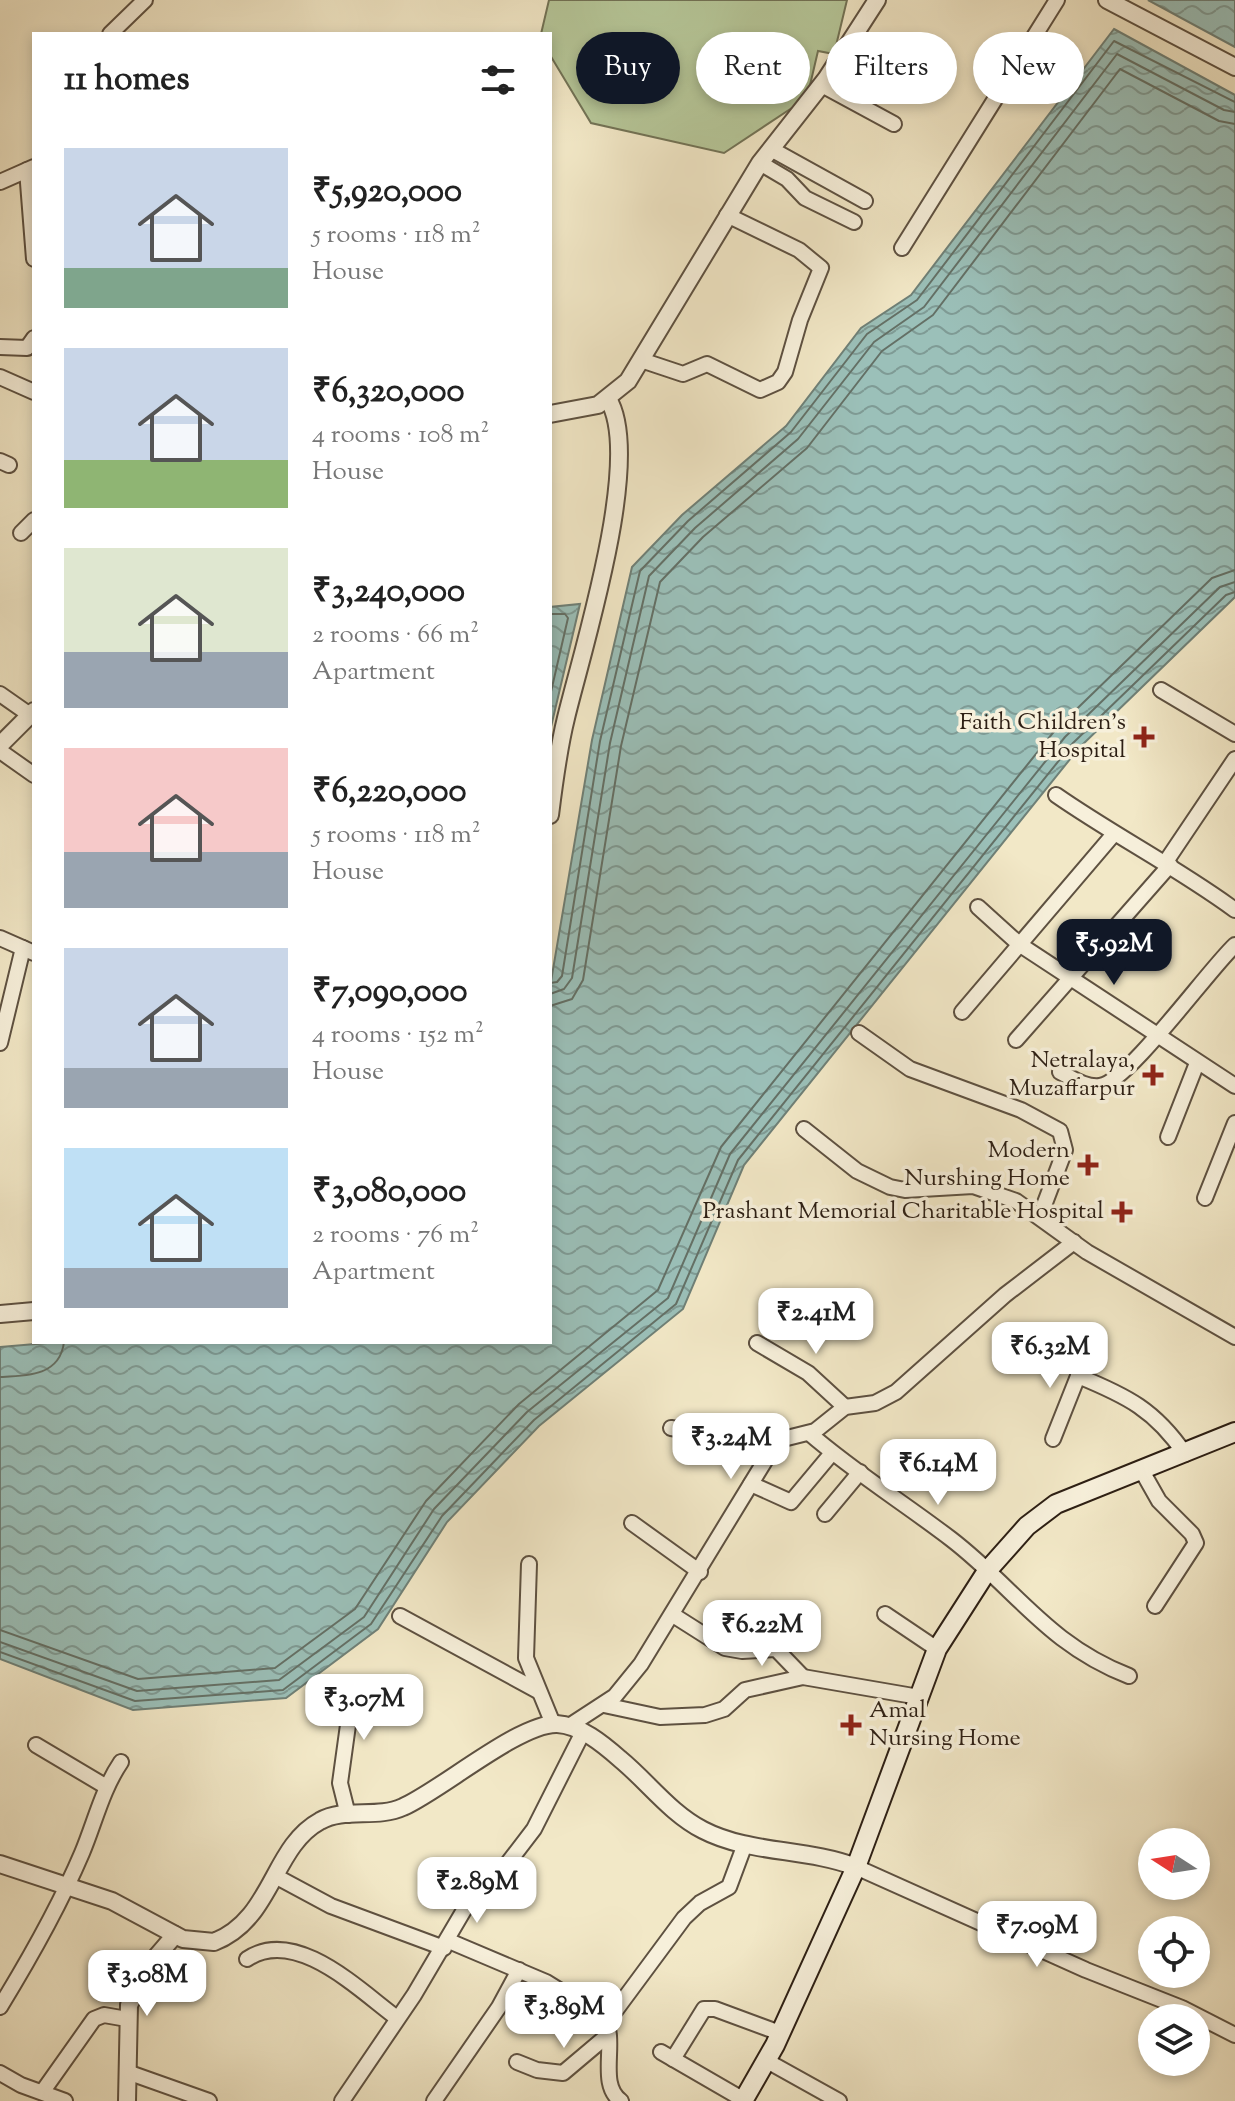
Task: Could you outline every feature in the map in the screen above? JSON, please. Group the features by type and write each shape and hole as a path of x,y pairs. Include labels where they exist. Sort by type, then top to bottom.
{"main road":[{"path":"743,2100 767,2061 856,1867 937,1649 987,1571 1027,1526 1056,1504 1185,1454 1232,1429"}],"street":[{"path":"112,32 145,0"},
{"path":"552,414 583,410 620,390 765,156 822,85 877,0"},
{"path":"902,248 1057,0"},
{"path":"1107,0 1235,67"},
{"path":"822,85 894,124"},
{"path":"765,156 865,201"},
{"path":"765,156 805,198 854,222"},
{"path":"0,182 30,168 32,214"},
{"path":"641,360 683,374 707,364 760,390 772,386 785,372 800,320 821,268 799,250 727,215"},
{"path":"0,347 27,348 32,341"},
{"path":"0,377 32,391"},
{"path":"552,803 565,722 612,522 618,469 618,426 608,399"},
{"path":"21,533 32,522"},
{"path":"1161,690 1235,734"},
{"path":"0,694 32,713 0,748 32,773"},
{"path":"1016,1040 1072,979 1168,864 1203,811 1229,780 1235,759"},
{"path":"1056,795 1113,835 1168,864 1235,910"},
{"path":"962,1012 1113,835"},
{"path":"978,907 1019,944 1235,1086"},
{"path":"0,938 29,950 0,1043"},
{"path":"1060,1072 1090,1086 1108,1084 1235,945"},
{"path":"859,1033 910,1069 1029,1113 1060,1131 1065,1150 1040,1216"},
{"path":"1168,1137 1197,1063"},
{"path":"1205,1198 1235,1123"},
{"path":"804,1129 857,1171 890,1187 905,1190 973,1186 1016,1201 1074,1242 1235,1337"},
{"path":"0,1864 112,1901 192,1943 222,1939 250,1917 310,1828 325,1818 384,1813 405,1807 471,1764 568,1727 604,1705 641,1664 700,1572 772,1449 783,1439 809,1433 845,1407 875,1403 896,1392 1005,1295 1074,1242"},
{"path":"0,1314 32,1311"},
{"path":"757,1343 808,1373 845,1407"},
{"path":"1053,1439 1086,1356"},
{"path":"1078,1376 1122,1395 1153,1414 1185,1454"},
{"path":"671,1428 744,1439 772,1449"},
{"path":"809,1433 949,1538 1009,1594 1078,1651 1129,1676"},
{"path":"751,1484 791,1502 832,1453"},
{"path":"1142,1471 1159,1501 1192,1534 1196,1543 1155,1606"},
{"path":"825,1514 860,1472"},
{"path":"632,1523 700,1572"},
{"path":"529,1564 525,1649 538,1691 568,1727 624,1762 686,1820 721,1838 807,1853 856,1867 1086,1970 1182,2008 1235,2035"},
{"path":"885,1614 937,1649"},
{"path":"673,1615 725,1648 742,1651 776,1649 803,1677"},
{"path":"400,1616 538,1691"},
{"path":"604,1705 660,1717 705,1715 724,1709 745,1690 803,1677 919,1697"},
{"path":"325,1700 343,1715 348,1725 340,1783 348,1815"},
{"path":"342,2101 446,1944 472,1898 498,1876 534,1829 568,1727"},
{"path":"36,1745 105,1786"},
{"path":"0,2007 38,1943 82,1854 105,1786 121,1762"},
{"path":"517,2062 537,2070 563,2073 608,2028 693,1908 729,1887 745,1844"},
{"path":"277,1877 331,1906 519,1970 579,2000 608,2028 610,2088 621,2101"},
{"path":"127,2101 130,2073 127,2019 133,1996 150,1964 175,1935"},
{"path":"247,1959 275,1949 325,1965 397,2018"},
{"path":"434,2101 494,2014 519,1970"},
{"path":"743,2100 667,2055 704,2009 715,2009 780,2033"},
{"path":"43,2091 94,2019 104,2015 127,2019"},
{"path":"767,2061 839,2101"},
{"path":"0,2073 21,2085 65,2101"},
{"path":"130,2073 209,2101"}],"green space":[{"path":"549,0 847,0 839,32 826,32 826,52 818,51 810,85 810,32 696,32 696,104 798,104 724,153 591,123 580,104 680,104 680,32 576,32 576,98 552,58 552,32 541,32"}],"water":[{"path":"1148,0 1235,0 1235,47"},
{"path":"1114,29 1235,95 1235,597 1079,748 744,1165 683,1309 539,1426 447,1522 378,1629 286,1698 133,1710 0,1659 0,1347 35,1344 552,1344 552,975 592,740 632,567 682,515 786,426 861,328 911,295 1057,104 1084,104 1084,68"},
{"path":"580,604 552,723 552,607"}],"place":[{"name":"Faith Children's Hospital","path":"1144,737"},
{"name":"Netralaya, Muzaffarpur","path":"1153,1075"},
{"name":"Modern Nurshing Home","path":"1088,1165"},
{"name":"Prashant Memorial Charitable Hospital","path":"1122,1212"},
{"name":"Amal Nursing Home","path":"851,1725"}]}
